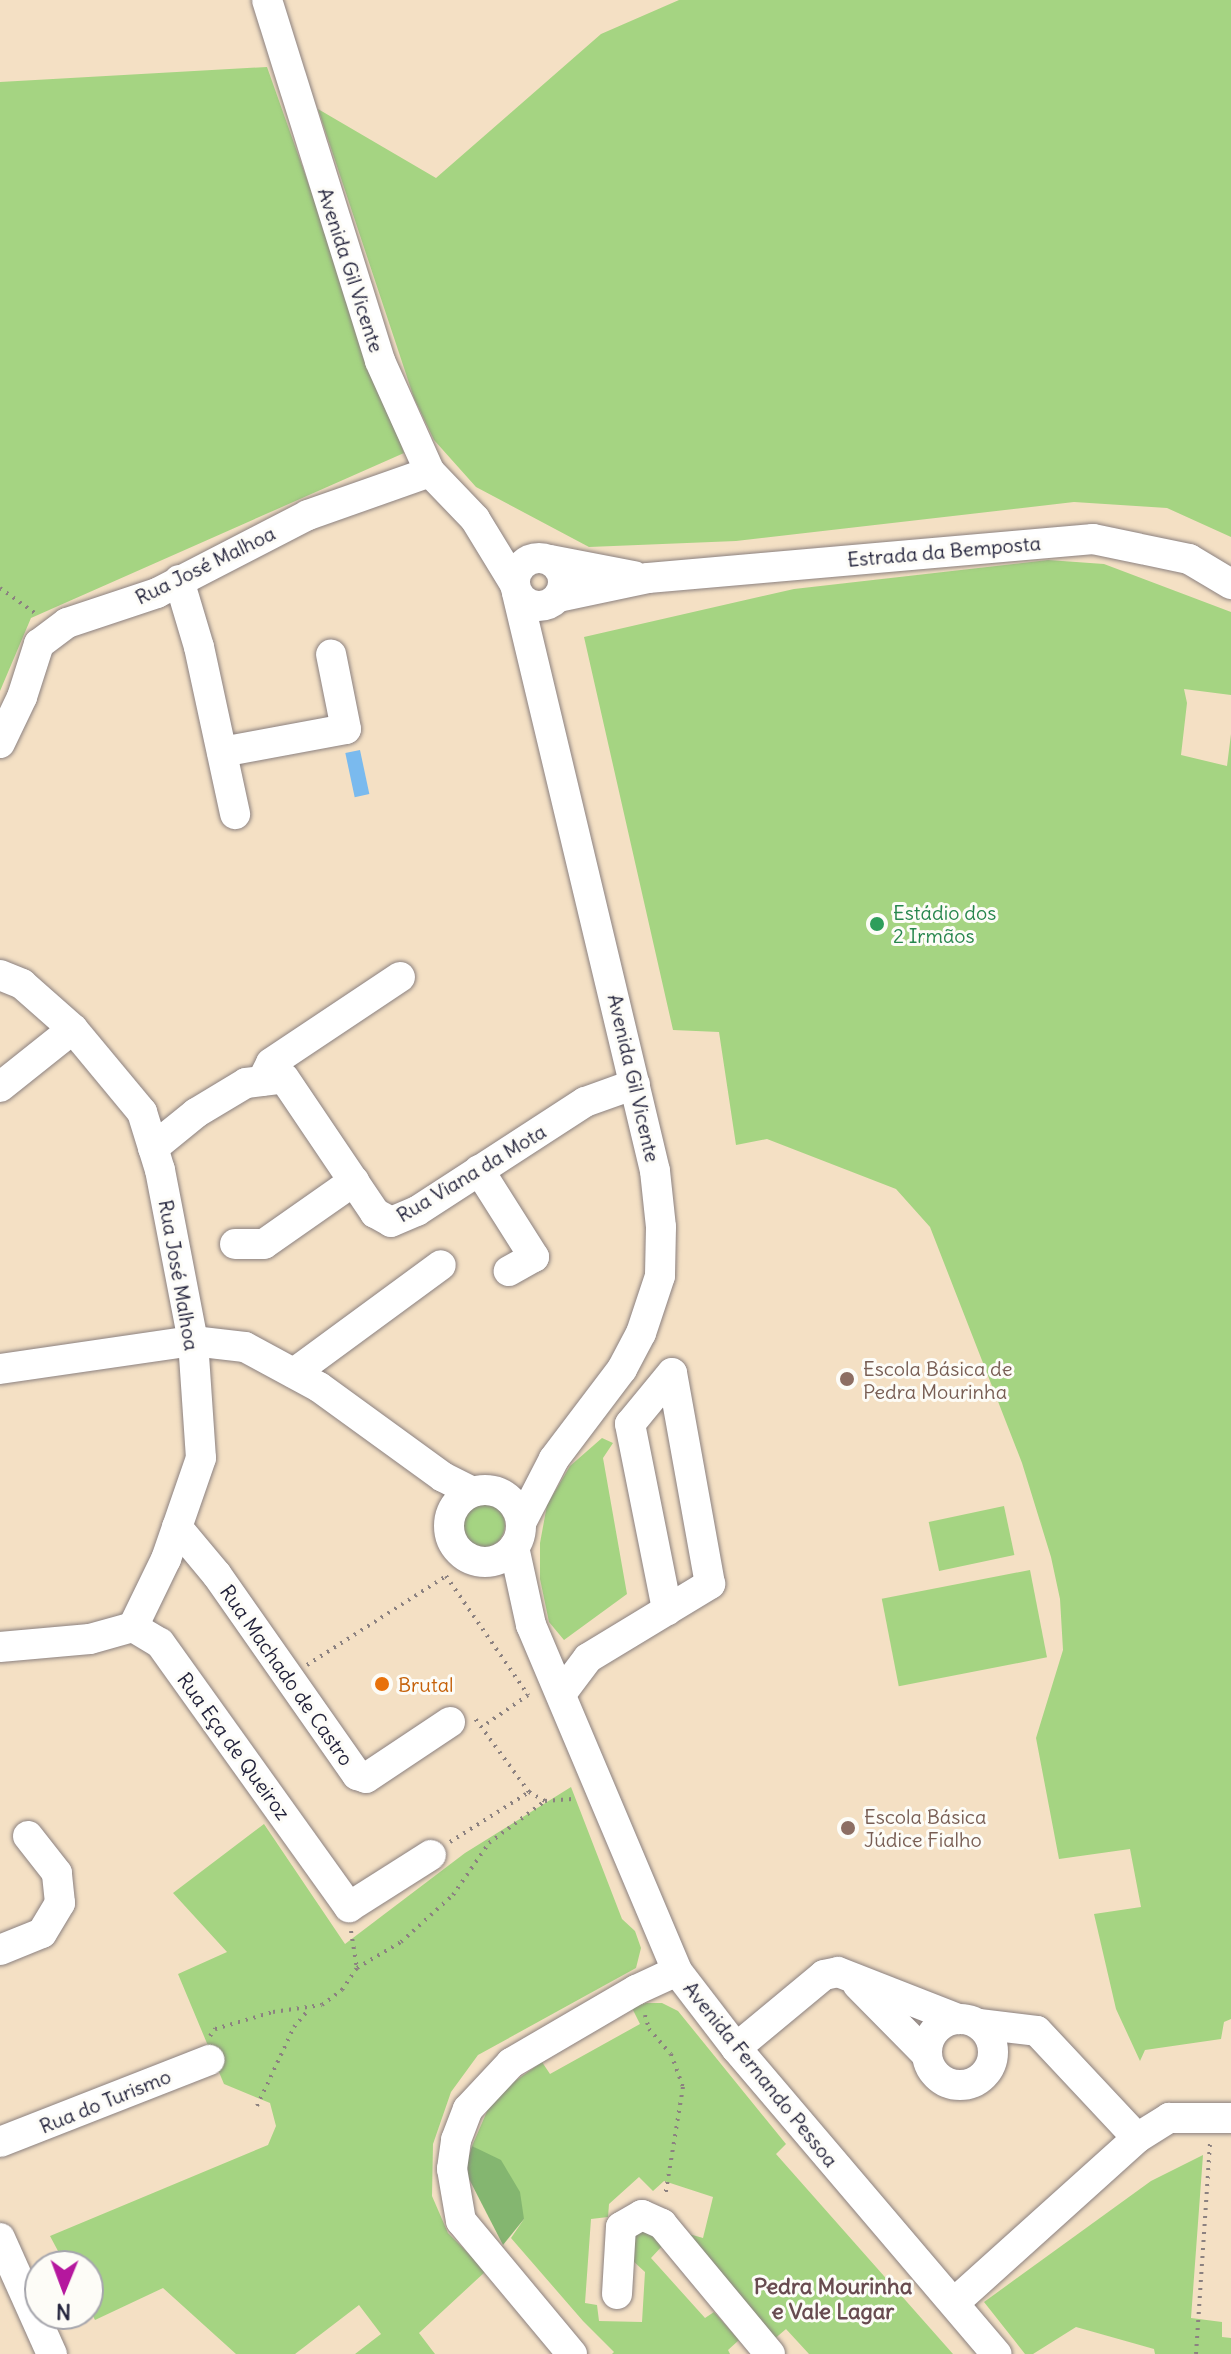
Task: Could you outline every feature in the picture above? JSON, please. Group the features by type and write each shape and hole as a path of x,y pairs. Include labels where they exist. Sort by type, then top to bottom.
{"street":[{"name":"Avenida Gil Vicente","path":"267,0 380,361 430,472 475,519 515,588 539,675 658,1187 660,1276 641,1333 622,1369 554,1459 514,1522"},
{"name":"Rua José Malhoa","path":"0,743 22,697 39,644 67,623 157,593 308,515 430,472"},
{"path":"475,519 544,558 563,576 542,631 539,675"},
{"name":"Estrada da Bemposta","path":"648,578 1093,539 1189,559 1231,584"},
{"path":"544,558 648,578 536,606 515,588 518,568 544,558"},
{"path":"179,580 199,647 235,814"},
{"path":"222,752 346,729 331,654"},
{"name":"Rua José Malhoa","path":"0,975 22,984 73,1029 142,1112 153,1148 193,1341 201,1458 177,1527 133,1627"},
{"path":"153,1148 196,1113 246,1083 262,1081 271,1063 400,977"},
{"path":"0,1087 73,1029"},
{"name":"Rua Viana da Mota","path":"262,1081 284,1078 375,1213 391,1222 417,1211 585,1102 635,1084"},
{"path":"479,1170 534,1257 509,1271"},
{"path":"235,1244 264,1244 354,1181"},
{"path":"294,1373 441,1265"},
{"path":"0,1369 193,1341 245,1347 319,1387 406,1451 472,1492"},
{"path":"561,1694 588,1658 710,1584 672,1373 630,1424"},
{"path":"590,1411 630,1424"},
{"path":"630,1424 667,1610"},
{"path":"406,1451 449,1517"},
{"path":"472,1492 496,1492 514,1522 531,1625 513,1596 479,1562 458,1551 448,1529 449,1517 462,1498 472,1492"},
{"path":"479,1562 499,1559 514,1522"},
{"name":"Rua Machado de Castro","path":"177,1527 217,1575 362,1778 450,1722"},
{"name":"Avenida Fernando Pessoa","path":"531,1625 677,1971 736,2048 996,2354"},
{"path":"0,1647 90,1639 133,1627"},
{"name":"Rua Eça de Queiroz","path":"133,1627 160,1643 349,1907"},
{"path":"0,1950 42,1933 60,1903 57,1873 28,1836"},
{"path":"349,1907 431,1855"},
{"path":"572,2354 461,2221 452,2169 456,2140 468,2109 511,2063 636,1990 677,1971"},
{"path":"736,2048 824,1975 838,1972 968,2021 987,2032 993,2052 991,2063 977,2080 956,2085 936,2075 927,2055 851,1978"},
{"path":"927,2055 927,2045 938,2026 968,2021 1037,2031 1137,2138"},
{"path":"993,2052 1019,2028"},
{"name":"Rua do Turismo","path":"0,2142 209,2060"},
{"path":"954,2303 1137,2138 1169,2118 1221,2118"},
{"path":"617,2294 621,2227 642,2215 658,2223 770,2354"},
{"path":"0,2238 52,2354"}],"path":[{"path":"0,588 58,629"},
{"path":"288,1677 446,1576 528,1695 482,1727"},
{"path":"450,1722 468,1710 529,1792 545,1801 576,1799 602,1788"},
{"path":"431,1855 529,1792"},
{"path":"209,2060 207,2040 215,2029 273,2012 322,2005 342,1990 357,1968 401,1942 453,1895 489,1843 545,1801"},
{"path":"349,1907 357,1968"},
{"path":"257,2106 294,2027 311,2008"},
{"path":"644,2011 649,2029 671,2054 683,2087 658,2223"},
{"path":"1196,2354 1221,2118"}],"green space":[{"path":"679,0 1231,0 1231,537 1167,508 1074,502 736,541 589,547 476,487 434,440 414,398 318,109 436,178 601,34"},
{"path":"267,67 404,453 31,618 0,691 0,82"},
{"path":"1048,560 1104,564 1231,612 1231,695 1184,689 1187,703 1181,755 1227,766 1231,734 1231,2019 1224,2022 1221,2039 1145,2050 1140,2061 1116,2009 1094,1914 1141,1907 1130,1849 1059,1859 1036,1738 1063,1650 1060,1599 1051,1557 1022,1463 930,1227 896,1189 767,1139 736,1145 719,1032 673,1030 584,637 794,589"},
{"path":"602,1438 613,1443 603,1458 627,1594 564,1640 549,1622 540,1579 540,1543 547,1505 570,1466"},
{"path":"482,1502 498,1509 505,1525 498,1541 482,1548 466,1541 459,1525 466,1509"},
{"path":"1004,1506 1014,1555 939,1571 929,1522"},
{"path":"1030,1570 1047,1657 899,1686 882,1599"},
{"path":"571,1787 622,1919 635,1931 641,1948 636,1968 478,2055 451,2092 433,2144 432,2196 448,2233 486,2271 419,2333 435,2354 355,2354 381,2334 359,2305 295,2354 236,2354 163,2288 104,2316 104,2250 57,2250 50,2236 268,2145 276,2126 270,2103 224,2084 178,1974 227,1952 173,1893 264,1824 345,1944 465,1853"},
{"path":"646,2003 662,2003 678,2011 786,2144 776,2154 953,2354 809,2354 786,2329 772,2341 682,2232 703,2238 713,2197 664,2181 653,2191 639,2177 609,2204 608,2217 591,2219 585,2303 597,2305 599,2321 642,2322 645,2272 632,2260 633,2233 649,2229 664,2244 651,2258 705,2318 714,2312 739,2340 728,2350 730,2354 612,2354 614,2352 583,2321 511,2238 524,2219 483,2153 472,2146 488,2109 505,2088 542,2062 550,2074 640,2024 632,2008"},
{"path":"472,2146 501,2160 520,2192 524,2219 503,2245 468,2177 467,2163"},
{"path":"1203,2155 1191,2318 1222,2322 1222,2337 1231,2338 1231,2354 1155,2354 1154,2349 1076,2327 1033,2354 1025,2354 984,2302 1151,2181"}],"water":[{"path":"360,750 369,794 355,797 345,753"}],"place":[{"name":"Estádio dos 2 Irmãos","path":"877,924"},
{"name":"Escola Básica de Pedra Mourinha","path":"847,1379"},
{"name":"Brutal","path":"382,1684"},
{"name":"Escola Básica Júdice Fialho","path":"848,1828"}],"district":[{"name":"Pedra Mourinha e Vale Lagar","path":"833,2298"}]}
